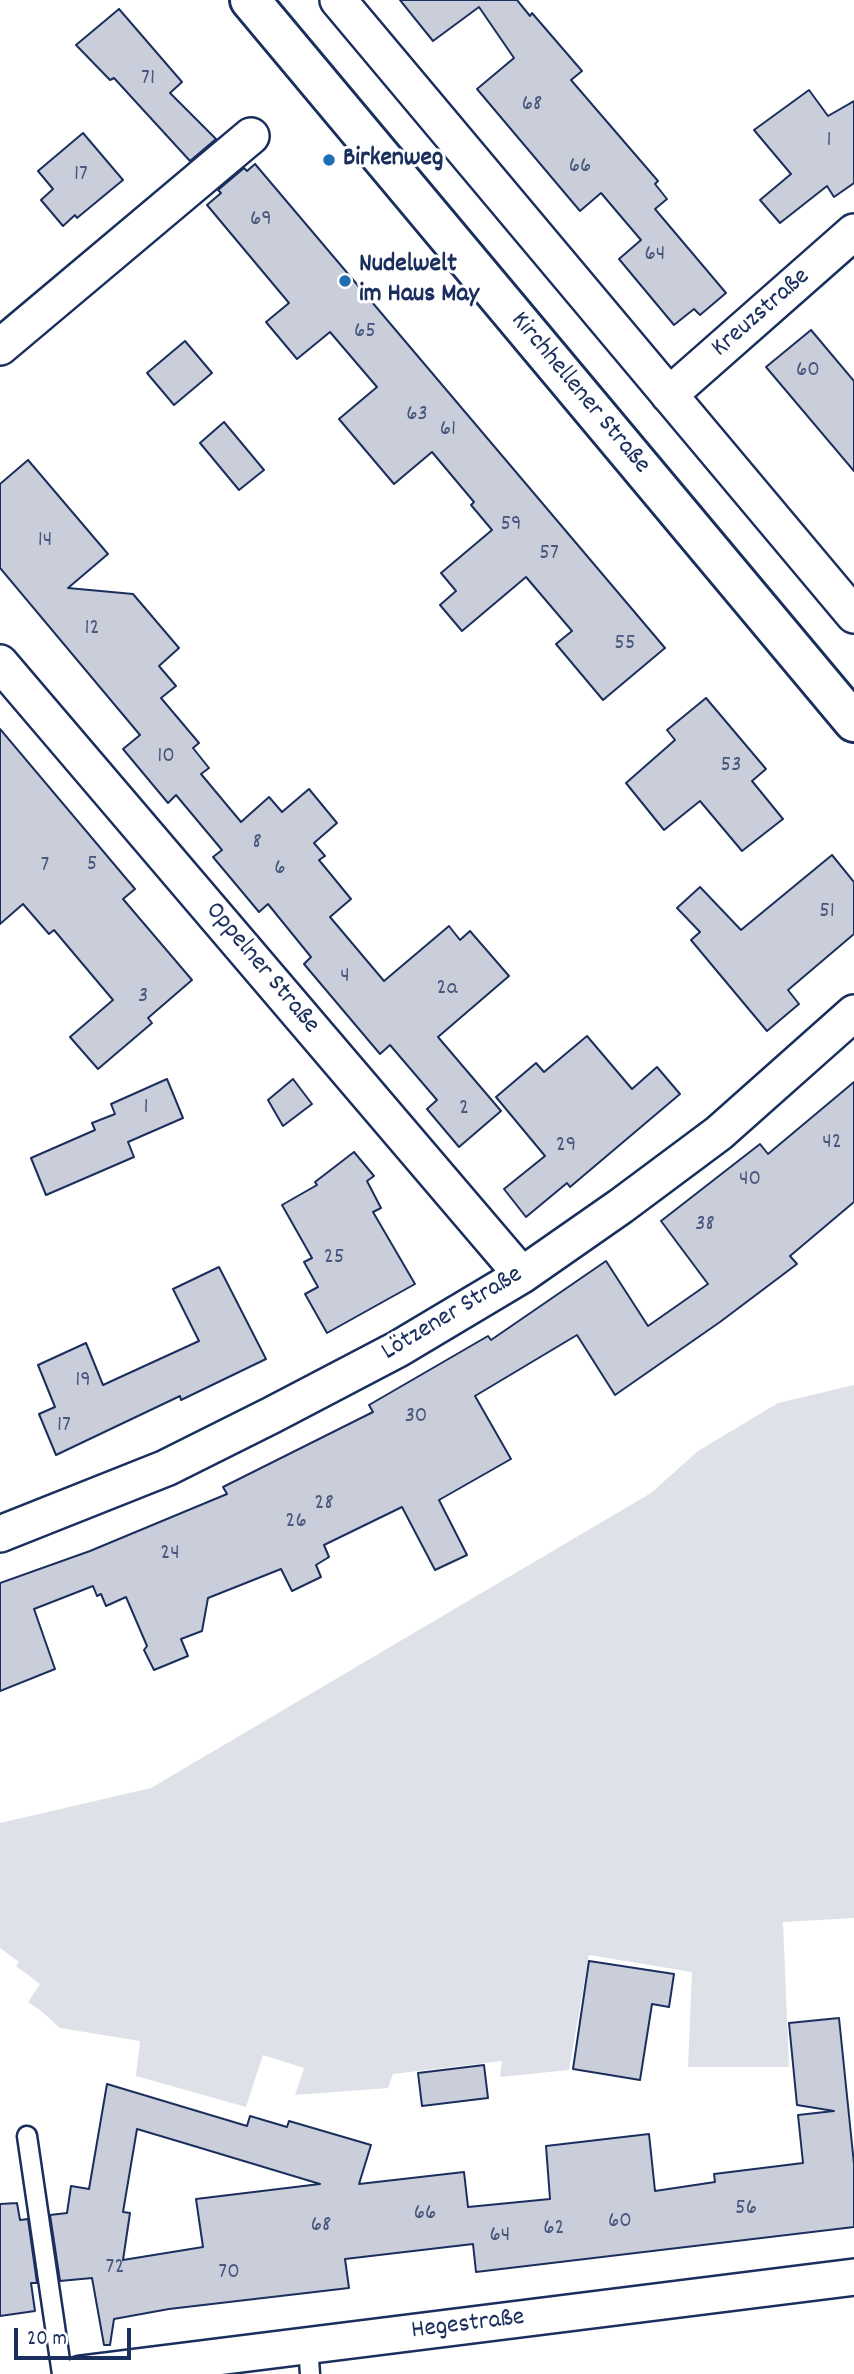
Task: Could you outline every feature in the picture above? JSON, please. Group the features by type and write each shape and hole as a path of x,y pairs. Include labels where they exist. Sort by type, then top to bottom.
{"main road":[{"name":"Kirchhellener Straße","path":"250,0 854,722"}],"street":[{"path":"338,0 854,615"},
{"path":"0,348 251,136"},
{"name":"Kreuzstraße","path":"670,395 854,232"},
{"name":"Oppelner Straße","path":"0,663 522,1275"},
{"name":"Lötzener Straße","path":"0,1534 166,1468 261,1421 398,1349 522,1275 719,1133 854,1013"},
{"name":"Hegestraße","path":"81,2374 309,2360 854,2277"}],"lane":[{"path":"27,2136 62,2374"}],"shaded area":[{"path":"854,1385 854,1918 783,1922 789,2067 688,2067 692,1972 589,1955 569,2070 500,2077 502,2061 393,2074 388,2088 295,2095 304,2068 263,2055 246,2107 136,2076 140,2041 60,2028 28,2002 40,1984 16,1966 19,1962 0,1948 0,1823 151,1788 651,1493 698,1451 778,1403"}],"building":[{"path":"400,0 517,0 530,16 532,13 582,71 571,80 658,181 655,184 667,199 655,209 726,293 700,315 694,309 674,325 619,259 641,240 601,193 580,211 477,89 514,58 479,7 433,41"},
{"path":"119,9 182,82 170,93 216,139 190,161 114,78 110,80 76,45"},
{"path":"809,90 828,116 854,101 854,183 834,197 827,186 780,223 760,200 791,174 754,130"},
{"path":"83,133 123,180 77,218 75,215 63,226 41,200 53,189 38,171"},
{"path":"255,164 665,648 603,700 556,644 572,631 526,577 462,631 440,605 456,591 441,573 492,530 471,505 474,502 432,452 394,484 339,419 377,387 330,332 297,359 266,322 289,303 207,205 221,193 218,190 244,168 247,171"},
{"path":"811,330 854,381 854,471 766,367"},
{"path":"185,341 212,373 174,405 147,373"},
{"path":"224,422 264,470 239,490 200,443"},
{"path":"28,460 108,554 68,588 133,594 179,648 159,666 176,686 161,698 199,743 193,748 209,768 201,774 241,822 269,797 282,812 309,789 337,823 314,843 325,856 319,860 351,899 330,917 384,981 449,926 460,940 470,931 509,976 438,1037 501,1111 459,1147 427,1109 437,1100 390,1045 380,1054 304,964 311,957 268,904 259,912 213,857 222,850 176,795 168,803 123,749 140,735 0,568 0,484"},
{"path":"706,698 766,769 752,781 783,819 742,851 700,801 664,830 626,783 675,740 667,730"},
{"path":"0,729 135,889 123,899 192,980 148,1018 152,1023 98,1069 70,1037 113,1000 54,930 49,934 23,904 0,924"},
{"path":"832,855 854,882 854,934 788,990 799,1004 767,1031 691,940 700,932 677,908 700,887 741,930"},
{"path":"587,1036 632,1089 657,1067 680,1094 570,1187 567,1183 526,1217 504,1189 545,1156 496,1097 536,1063 544,1072"},
{"path":"167,1079 183,1118 128,1142 134,1157 46,1195 31,1158 95,1130 92,1123 115,1114 111,1104"},
{"path":"293,1079 312,1104 283,1126 268,1100"},
{"path":"854,1082 854,1202 790,1256 797,1264 615,1395 577,1335 475,1396 511,1459 439,1500 467,1555 435,1570 402,1507 324,1545 329,1557 316,1565 321,1577 292,1591 281,1569 208,1598 202,1631 181,1639 188,1656 154,1670 144,1650 147,1646 126,1597 106,1606 101,1594 97,1596 93,1586 34,1609 55,1669 0,1691 0,1583 90,1551 227,1494 223,1487 373,1412 369,1405 488,1336 491,1340 606,1261 648,1326 708,1284 661,1221 760,1144 768,1154"},
{"path":"354,1152 374,1176 367,1181 381,1208 373,1212 415,1284 327,1333 305,1294 318,1287 304,1262 312,1258 282,1205 317,1185 315,1182"},
{"path":"219,1267 266,1359 181,1400 180,1396 56,1455 39,1414 55,1407 38,1365 86,1343 103,1385 199,1341 173,1289"},
{"path":"589,1961 674,1974 669,2007 652,2004 640,2080 573,2069"},
{"path":"839,2018 854,2164 854,2227 476,2272 473,2244 345,2259 349,2288 169,2309 114,2319 110,2345 104,2345 92,2278 60,2281 50,2215 67,2213 71,2186 89,2189 107,2084 247,2126 250,2116 287,2127 289,2121 371,2145 359,2184 464,2172 468,2207 550,2199 546,2146 649,2134 655,2191 715,2182 714,2174 803,2163 798,2115 834,2111 797,2105 789,2023","holes":["137,2129 320,2184 196,2199 203,2247 123,2260 130,2213 123,2212"]},
{"path":"484,2065 488,2098 422,2106 418,2073"},
{"path":"17,2203 20,2220 28,2219 37,2283 31,2283 35,2311 0,2316 0,2204"}],"place":[{"name":"Birkenweg","path":"329,160"},
{"name":"Nudelwelt im Haus May","path":"345,281"}]}
